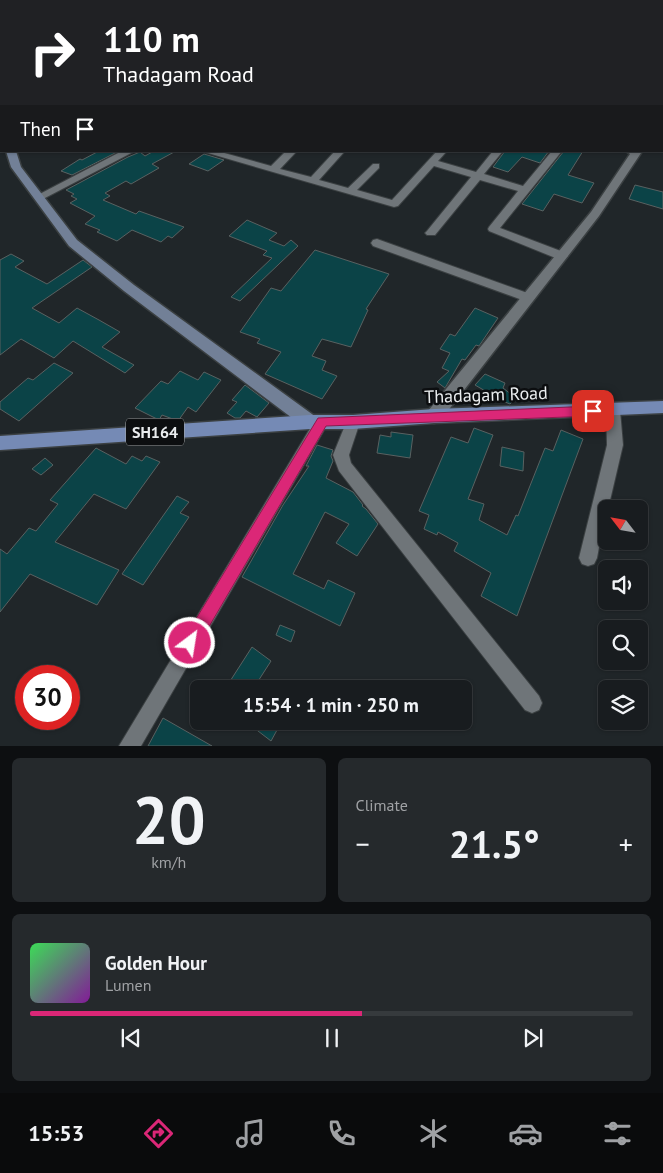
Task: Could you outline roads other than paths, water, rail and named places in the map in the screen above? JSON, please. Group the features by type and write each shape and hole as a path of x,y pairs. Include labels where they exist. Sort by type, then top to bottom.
{"main road":[{"path":"11,152 16,167 73,243 129,288 316,421"},
{"name":"Thadagam Road","path":"316,421 353,422 434,416 663,407"},
{"name":"SH164","path":"0,443 316,421"}],"street":[{"path":"39,197 128,152"},
{"path":"210,152 394,204 441,152"},
{"path":"242,161 251,152"},
{"path":"273,170 291,152"},
{"path":"313,181 339,152"},
{"path":"431,233 497,152"},
{"path":"555,152 493,230 562,256"},
{"path":"434,416 595,214 636,152"},
{"path":"432,162 525,190"},
{"path":"350,192 376,166"},
{"path":"377,243 529,298"},
{"path":"588,558 615,445 613,410"},
{"path":"129,746 316,421"},
{"path":"353,422 341,455 344,466 532,704"}]}
